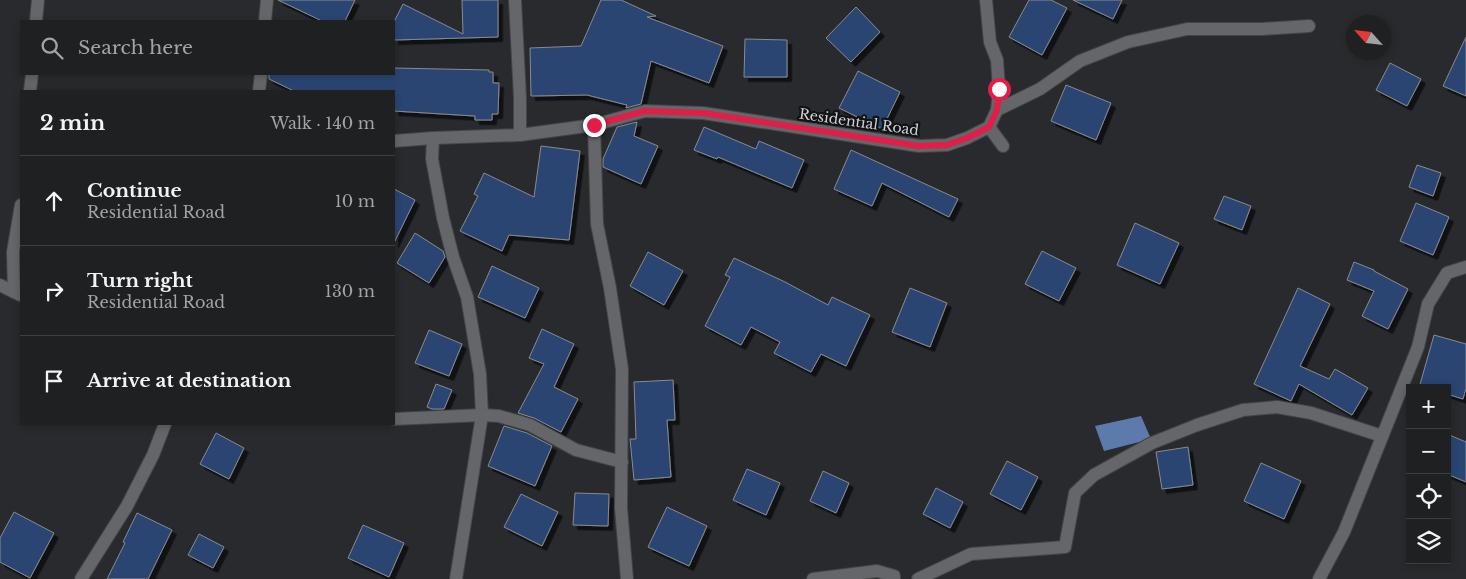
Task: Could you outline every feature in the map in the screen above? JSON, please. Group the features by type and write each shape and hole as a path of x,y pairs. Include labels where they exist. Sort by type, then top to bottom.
{"street":[{"path":"36,20 38,0"},
{"path":"265,20 267,0"},
{"path":"515,0 520,135"},
{"path":"986,0 990,42 997,60 999,89 997,110 989,127 1003,146"},
{"path":"997,110 1040,89 1080,61 1128,42 1188,29 1262,29 1309,26"},
{"path":"30,90 32,75"},
{"path":"259,90 260,75"},
{"name":"Residential Road","path":"395,141 520,135 594,125 645,111 703,113 919,146 947,145 989,127"},
{"path":"594,125 597,224 610,288 622,368 621,508 627,579"},
{"path":"433,138 432,159 443,218 453,257 467,297 480,374 482,415 456,579"},
{"path":"18,293 13,252 20,211"},
{"path":"1320,579 1344,532 1418,348 1428,304 1447,273 1466,267"},
{"path":"0,285 18,293"},
{"path":"918,579 971,554 1065,547 1075,492 1094,475 1152,443 1243,410 1277,406 1311,413 1382,436"},
{"path":"395,419 499,416 530,425 576,450 622,462"},
{"path":"81,579 128,506 153,455 165,425"},
{"path":"812,579 877,571 894,576 894,579"}],"water":[{"path":"1141,416 1151,439 1104,451 1095,426"}],"building":[{"path":"278,0 355,0 345,20 320,20"},
{"path":"462,0 498,0 498,37 395,40 395,20 403,4 463,34"},
{"path":"601,0 621,0 656,16 647,17 723,46 709,83 651,61 641,104 626,108 627,105 587,95 531,96 530,48 581,46"},
{"path":"1029,0 1051,0 1067,8 1042,55 1009,37"},
{"path":"1073,0 1122,0 1113,19"},
{"path":"856,7 880,32 851,62 826,38"},
{"path":"1466,37 1466,96 1443,86"},
{"path":"745,39 787,40 787,77 744,77"},
{"path":"1390,63 1421,79 1407,106 1376,90"},
{"path":"395,68 489,70 489,72 493,72 493,83 499,83 498,114 492,114 492,120 475,120 475,116 395,111 395,90 292,90 269,79 269,75 395,75"},
{"path":"858,71 900,92 882,129 839,108"},
{"path":"1066,85 1111,103 1096,140 1051,121"},
{"path":"637,122 634,136 658,146 641,184 603,167 603,159 617,127"},
{"path":"704,127 756,149 759,141 804,160 792,188 718,157 717,159 694,150"},
{"path":"541,146 580,151 569,240 509,235 502,251 460,231 478,196 474,194 484,173 534,197"},
{"path":"851,150 958,199 949,217 882,183 872,206 834,189"},
{"path":"1417,165 1441,173 1433,196 1409,187"},
{"path":"395,190 415,200 395,241"},
{"path":"1224,196 1251,206 1242,230 1214,219"},
{"path":"1416,203 1449,217 1433,255 1400,241"},
{"path":"1135,223 1179,243 1160,284 1117,265"},
{"path":"415,233 443,251 445,257 429,283 397,263"},
{"path":"1042,251 1076,268 1059,301 1025,284"},
{"path":"648,252 683,271 664,305 630,286"},
{"path":"734,258 828,305 832,297 870,315 846,366 821,354 811,372 774,353 780,342 751,327 741,345 705,326 730,277 725,275"},
{"path":"1354,262 1374,270 1408,289 1388,329 1362,316 1374,291 1347,280"},
{"path":"492,266 539,288 525,318 478,297"},
{"path":"910,288 947,303 930,347 892,332"},
{"path":"1298,288 1330,304 1300,366 1329,379 1335,369 1368,388 1352,415 1299,384 1291,401 1254,384"},
{"path":"542,329 574,344 554,387 578,399 561,432 534,418 518,413 544,364 529,358"},
{"path":"429,330 462,344 449,376 415,363"},
{"path":"1434,335 1466,344 1466,388 1463,399 1451,395 1451,384 1420,384"},
{"path":"673,380 675,420 667,420 671,477 634,480 630,439 636,439 634,382"},
{"path":"436,384 452,390 444,409 427,407"},
{"path":"504,426 527,433 552,446 535,486 488,466"},
{"path":"216,433 244,448 229,479 200,464"},
{"path":"1451,436 1466,442 1466,482 1451,476"},
{"path":"1188,447 1193,485 1162,489 1156,452"},
{"path":"1007,461 1038,477 1021,510 990,494"},
{"path":"1261,463 1301,481 1284,519 1244,501"},
{"path":"747,469 780,483 766,515 733,500"},
{"path":"823,471 849,483 836,513 810,501"},
{"path":"936,488 963,502 950,528 923,514"},
{"path":"575,493 609,494 608,526 573,525"},
{"path":"521,494 558,512 542,546 504,527"},
{"path":"667,507 707,526 689,566 648,547"},
{"path":"14,512 54,533 30,578 0,562 0,538"},
{"path":"137,513 172,530 148,579 107,579 125,543 123,542"},
{"path":"363,525 404,543 389,577 348,558"},
{"path":"199,534 224,547 213,568 188,555"}],"route":[{"path":"594,125 645,111 703,113 919,146 947,145 989,127 997,110 999,89"}]}
